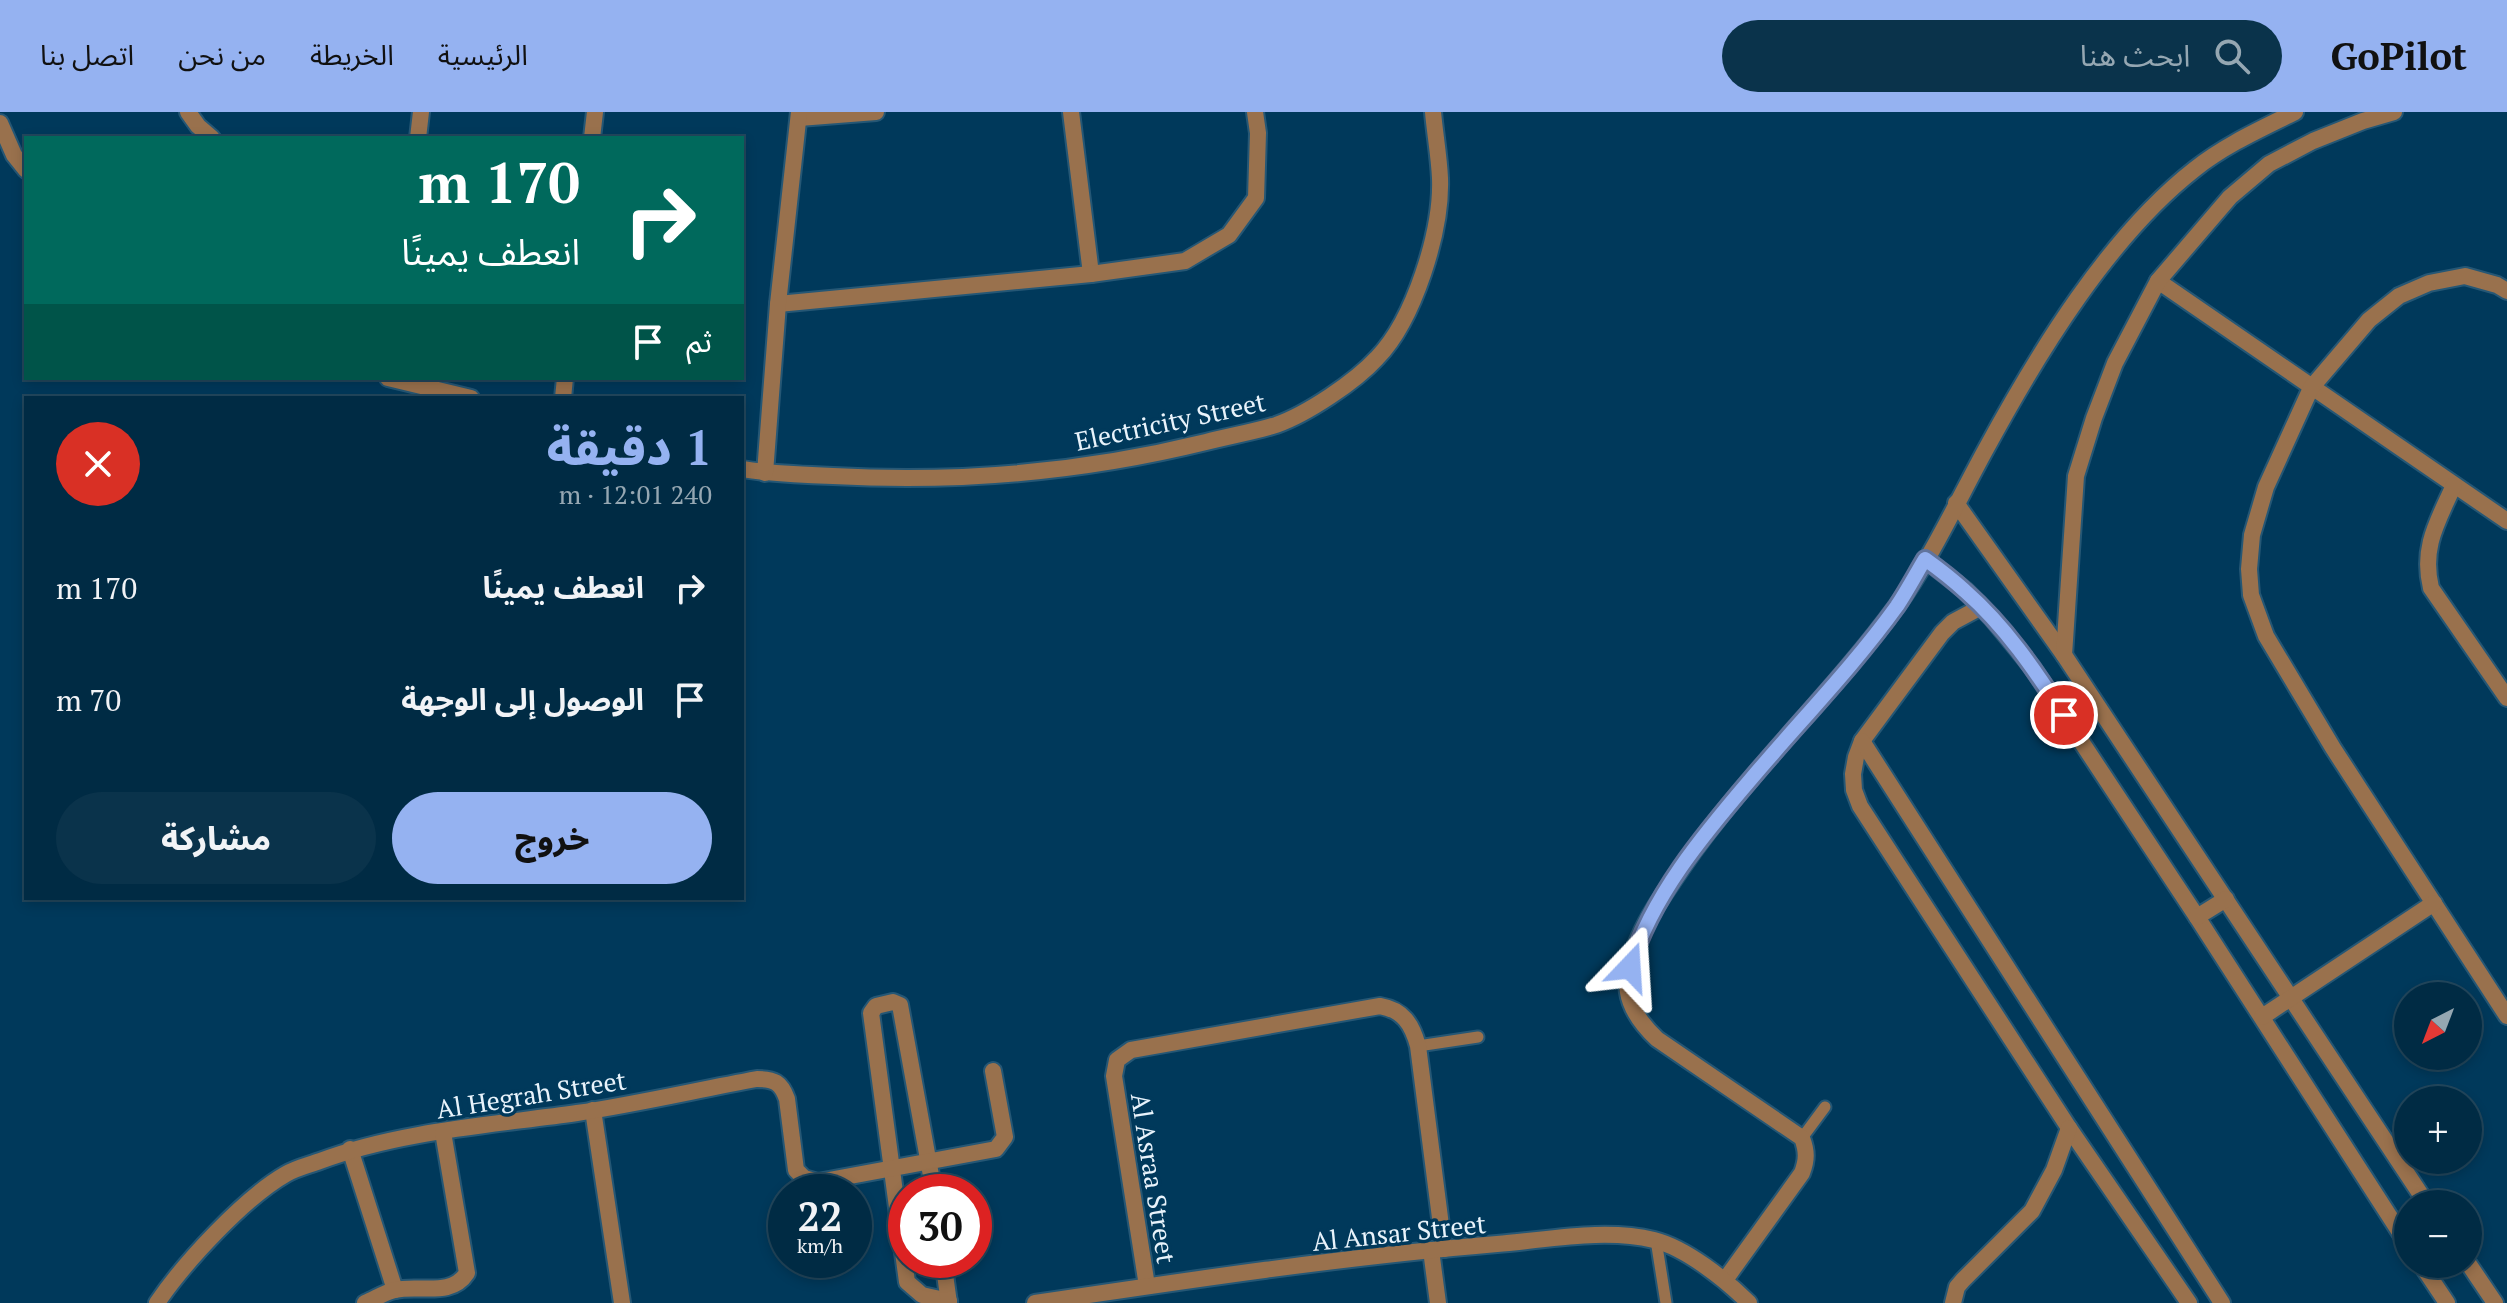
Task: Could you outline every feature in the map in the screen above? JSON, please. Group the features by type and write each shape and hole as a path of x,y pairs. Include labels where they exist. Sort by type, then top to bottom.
{"street":[{"path":"188,112 210,136"},
{"path":"418,136 421,112"},
{"path":"592,136 595,112"},
{"path":"765,473 778,304 799,115 876,112"},
{"path":"1071,112 1091,274"},
{"path":"778,304 1091,274 1185,261 1229,235 1256,198 1258,133 1255,112"},
{"name":"Electricity Street","path":"744,469 882,479 982,476 1070,468 1157,454 1278,424 1334,394 1378,358 1398,329 1422,281 1435,228 1440,181 1433,112"},
{"path":"1725,1280 1802,1173 1806,1156 1802,1138 1657,1039 1640,1023 1631,1008 1627,990 1640,935 1696,848 1728,806 1897,605 1997,429 2074,305 2138,225 2171,190 2197,168 2295,112"},
{"path":"2064,655 2076,476 2115,363 2158,281 2230,197 2269,164 2313,141 2394,112"},
{"path":"0,123 14,155 24,168"},
{"path":"2503,1010 2333,748 2266,636 2251,595 2249,569 2255,523 2266,487 2311,388 2369,320 2399,296 2429,283 2465,276 2507,291"},
{"path":"2158,281 2507,521"},
{"path":"399,380 463,396"},
{"path":"2454,485 2432,535 2427,554 2427,573 2431,588 2507,698"},
{"path":"1956,503 2064,655 2418,1190"},
{"path":"1925,559 1966,591 2032,667 2394,1223"},
{"path":"1981,607 1966,613 1942,633 1862,741 1853,774 1854,790 1860,806 2069,1128 2189,1303"},
{"path":"1862,741 2222,1303"},
{"path":"2197,917 2226,899"},
{"path":"2262,1017 2434,903"},
{"path":"2503,1010 2507,986"},
{"path":"931,1174 900,1005 893,1002 876,1006 871,1013 907,1282 922,1295 949,1302 946,1278"},
{"name":"Al Asraa Street","path":"1147,1286 1114,1076 1117,1060 1131,1050 1380,1006 1393,1008 1403,1015 1415,1037"},
{"path":"1415,1037 1438,1250 1438,1303"},
{"path":"892,1170 929,1160 996,1149 1005,1137 993,1071"},
{"name":"Al Hegrah Street","path":"157,1303 211,1239 253,1198 287,1173 350,1149 443,1132 771,1079 783,1088 787,1099 796,1170 804,1178 818,1182 892,1170"},
{"path":"593,1110 622,1303"},
{"path":"1953,1303 1957,1287 1963,1280 2032,1211 2054,1170 2069,1128"},
{"path":"365,1303 395,1290 450,1287 467,1273 443,1132"},
{"path":"350,1149 395,1290"},
{"name":"Al Ansar Street","path":"1035,1303 1438,1250 1608,1235 1656,1240 1725,1280 1749,1303"},
{"path":"2430,1278 2447,1303"},
{"path":"2478,1278 2495,1303"}],"lane":[{"path":"1415,1037 1478,1037"},
{"path":"1802,1138 1825,1107"},
{"path":"1656,1240 1666,1303"}],"route":[{"path":"1630,967 1640,935 1696,848 1897,605 1925,559 1966,591 1991,617 2032,667 2064,715"}]}
